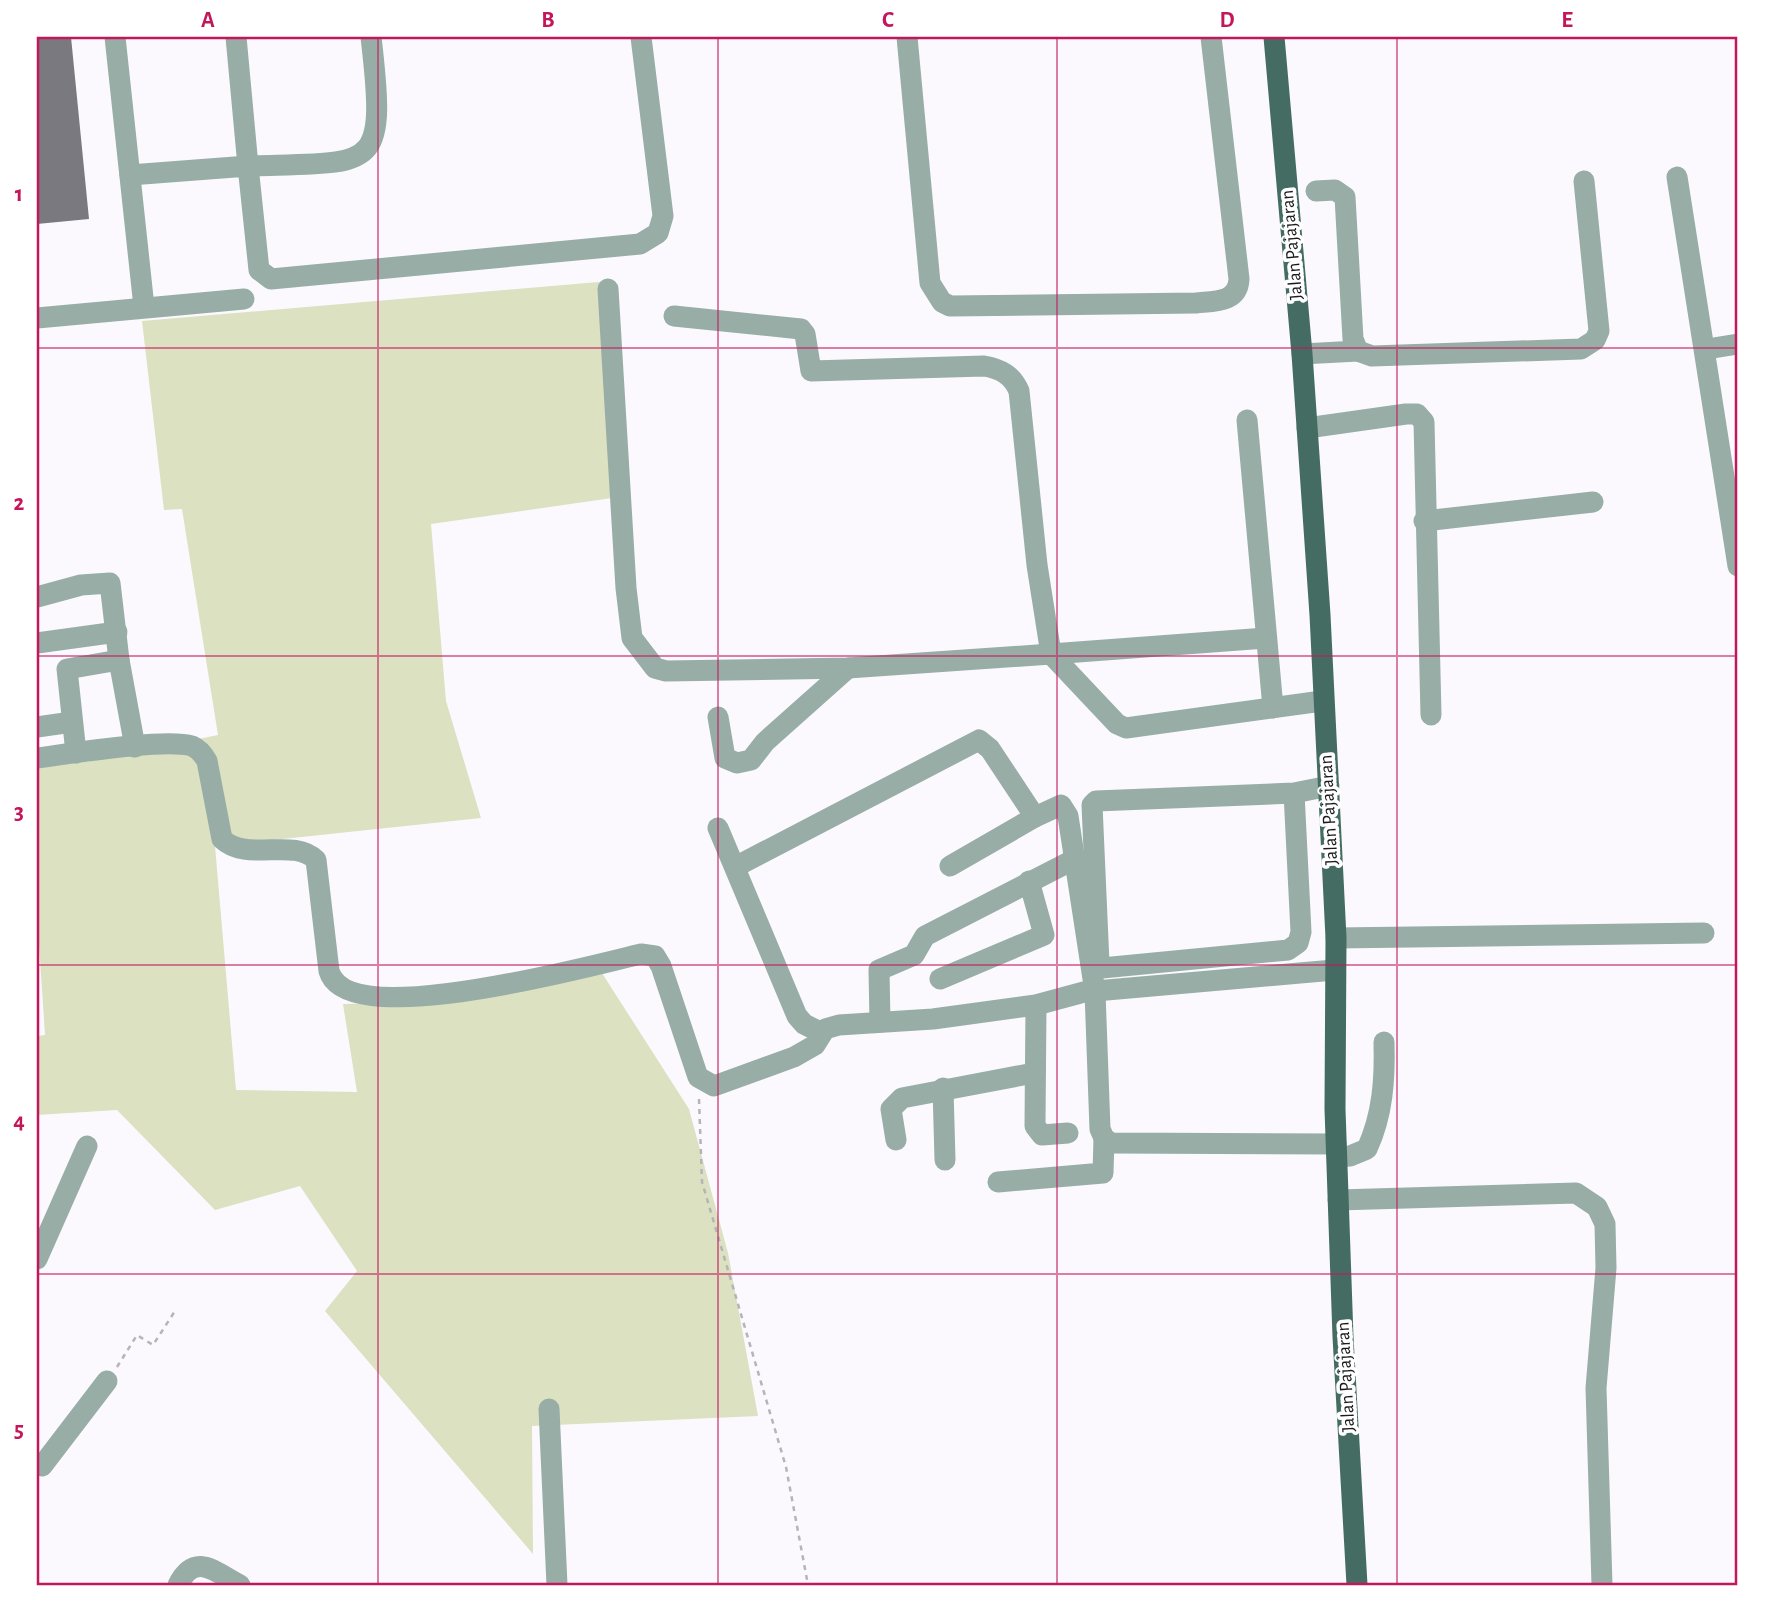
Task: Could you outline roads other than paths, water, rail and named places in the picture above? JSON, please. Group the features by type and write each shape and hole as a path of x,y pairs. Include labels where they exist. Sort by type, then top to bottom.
{"main road":[{"name":"Jalan Pajajaran","path":"1274,37 1302,354 1320,615 1322,701 1336,938 1336,1150 1357,1585"}],"street":[{"path":"115,37 144,307"},
{"path":"236,37 259,270 271,279 639,244 658,233 663,216 641,37"},
{"path":"130,175 248,166 336,164 352,160 368,150 377,132 379,112 371,37"},
{"path":"907,37 930,283 943,302 950,306 1196,303 1228,299 1236,293 1239,279 1212,37"},
{"path":"1677,177 1707,349 1730,442 1738,566"},
{"path":"1302,354 1358,351 1372,356 1581,349 1595,341 1600,331 1584,181"},
{"path":"1316,191 1335,190 1345,197 1353,339 1358,351"},
{"path":"608,289 626,588 632,638 655,668 666,671 848,667 1266,638"},
{"path":"37,318 244,299"},
{"path":"674,316 801,329 805,334 811,370 984,366 999,368 1015,381 1019,391 1035,543 1051,654 1117,724 1126,728 1322,701"},
{"path":"1707,349 1738,344"},
{"path":"1307,428 1406,414 1420,417 1424,422 1424,521 1431,715"},
{"path":"1247,420 1273,708"},
{"path":"1424,521 1593,502"},
{"path":"37,597 81,585 110,583 119,660 135,747"},
{"path":"37,643 117,632"},
{"path":"76,753 67,669 119,660"},
{"path":"718,717 725,758 737,763 751,760 765,741 848,667"},
{"path":"37,727 72,722"},
{"path":"737,866 975,741 986,743 1035,817"},
{"path":"37,758 135,747 184,745 202,753 207,761 219,832 230,846 307,852 316,860 329,971 331,980 343,990 418,997 454,994 649,954 662,966 698,1077 709,1086 719,1086 794,1057 815,1045 822,1032 839,1026 933,1019 1036,1005 1095,992 1334,970"},
{"path":"1294,793 1301,932 1298,943 1288,950 1102,968 1099,963 1092,805 1096,801 1294,793 1329,786"},
{"path":"950,866 1035,817 1058,806 1066,809 1095,992 1100,1129 1104,1138 1105,1168 1097,1176 998,1182"},
{"path":"718,828 737,866 797,1016 804,1024 822,1032"},
{"path":"880,1022 879,970 914,955 925,936 1073,860"},
{"path":"940,979 1044,935 1029,881"},
{"path":"1336,938 1704,933"},
{"path":"1036,1005 1034,1073 1037,1132 1042,1135 1068,1133"},
{"path":"1104,1138 1111,1143 1336,1150 1350,1156 1367,1149 1379,1124 1384,1042"},
{"path":"896,1140 892,1105 902,1098 943,1088 1034,1073"},
{"path":"943,1088 945,1160"},
{"path":"37,1259 87,1146"},
{"path":"1338,1200 1576,1192 1597,1207 1605,1224 1606,1268 1597,1388 1602,1585"},
{"path":"39,1468 107,1381"},
{"path":"549,1409 557,1585"},
{"path":"178,1585 192,1566 203,1566 240,1585"}]}
